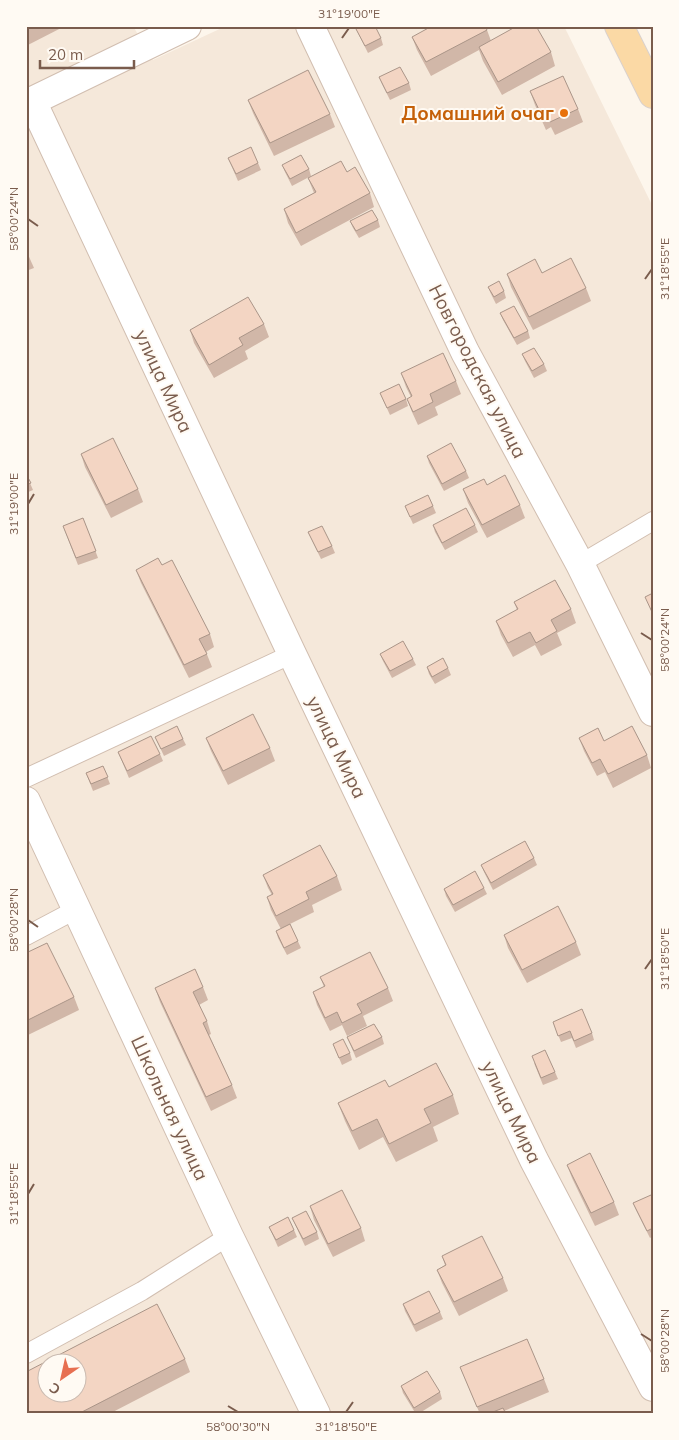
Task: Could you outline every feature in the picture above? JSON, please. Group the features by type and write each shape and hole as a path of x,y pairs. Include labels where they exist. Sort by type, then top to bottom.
{"main road":[{"path":"619,26 653,94"}],"street":[{"path":"29,103 187,26"},
{"name":"Новгородская улица","path":"310,26 465,352 580,564 653,712"},
{"name":"улица Мира","path":"29,103 534,1160 653,1387"},
{"name":"Школьная улица","path":"26,802 229,1236 316,1414"}],"lane":[{"path":"580,564 653,522"},
{"path":"26,778 292,654"},
{"path":"26,936 77,909"},
{"path":"26,1354 142,1291 229,1236"}],"shaded area":[{"path":"26,26 133,26 153,60 226,26 564,26 653,207 653,1414 26,1414"}],"building":[{"path":"26,26 34,26 26,30"},
{"path":"362,26 375,26 381,38 365,46 356,29"},
{"path":"432,26 485,26 487,30 426,62 412,37"},
{"path":"517,26 536,26 551,52 498,82 479,47"},
{"path":"400,67 409,83 387,93 379,77"},
{"path":"308,70 330,114 270,143 248,100"},
{"path":"563,76 578,109 550,122 547,114 542,116 530,91"},
{"path":"251,147 258,163 236,174 228,158"},
{"path":"301,155 309,169 290,179 282,165"},
{"path":"341,161 347,172 355,167 370,193 296,233 284,209 316,192 308,178"},
{"path":"372,210 378,220 356,231 350,221"},
{"path":"571,258 586,288 529,317 507,274 535,259 542,273"},
{"path":"499,281 504,291 494,297 488,287"},
{"path":"248,297 264,324 239,338 243,345 209,365 190,330"},
{"path":"514,306 528,331 514,338 500,313"},
{"path":"534,348 544,364 532,371 522,354"},
{"path":"443,353 456,381 430,394 433,402 413,412 407,399 412,396 401,373"},
{"path":"399,384 406,399 387,408 380,393"},
{"path":"113,438 138,489 106,505 81,454"},
{"path":"451,443 466,471 442,484 427,456"},
{"path":"26,474 31,483 26,485"},
{"path":"505,475 520,505 482,525 463,489 484,479 487,485"},
{"path":"428,495 433,506 410,517 405,506"},
{"path":"466,508 475,525 442,543 433,525"},
{"path":"83,518 96,551 76,558 63,526"},
{"path":"322,526 332,546 318,552 308,532"},
{"path":"158,558 162,565 172,560 210,634 199,639 207,654 184,665 136,570"},
{"path":"555,580 571,609 551,620 557,631 536,643 530,632 508,643 496,621 518,609 514,602"},
{"path":"653,593 653,611 652,612 645,597"},
{"path":"403,641 413,659 390,671 380,654"},
{"path":"443,658 448,668 432,677 427,667"},
{"path":"253,714 270,748 223,771 206,738"},
{"path":"177,726 183,739 161,749 155,737"},
{"path":"632,726 647,755 608,774 600,759 592,763 579,738 598,728 604,741"},
{"path":"151,736 160,754 127,771 118,752"},
{"path":"103,766 108,777 91,784 86,773"},
{"path":"525,841 534,858 491,883 481,865"},
{"path":"320,845 337,876 306,892 309,899 276,916 267,897 273,894 263,875"},
{"path":"475,871 484,888 453,905 444,889"},
{"path":"558,906 576,942 522,970 504,935"},
{"path":"290,924 298,941 284,948 276,931"},
{"path":"47,943 74,997 26,1021 26,953"},
{"path":"370,952 388,988 357,1004 362,1013 342,1023 337,1012 325,1018 313,992 325,986 320,977"},
{"path":"195,969 203,987 193,992 207,1021 203,1023 232,1085 206,1097 155,988"},
{"path":"582,1009 592,1033 574,1041 570,1031 558,1036 553,1022"},
{"path":"374,1024 382,1037 354,1051 347,1037"},
{"path":"343,1039 350,1053 339,1058 333,1044"},
{"path":"545,1050 555,1072 541,1078 532,1056"},
{"path":"436,1063 453,1095 424,1109 431,1123 389,1144 377,1119 352,1131 338,1103 385,1080 389,1087"},
{"path":"590,1153 614,1202 591,1213 567,1165"},
{"path":"342,1190 361,1228 328,1244 310,1206"},
{"path":"651,1195 653,1198 653,1228 647,1231 633,1203"},
{"path":"306,1211 317,1232 303,1239 292,1218"},
{"path":"288,1217 294,1230 276,1240 269,1227"},
{"path":"482,1236 503,1278 454,1302 437,1270 446,1265 442,1256"},
{"path":"429,1291 440,1312 414,1325 403,1304"},
{"path":"157,1304 185,1359 78,1414 26,1414 26,1372 38,1366 38,1402 88,1402 88,1352 65,1352"},
{"path":"527,1339 544,1379 477,1407 460,1367"},
{"path":"427,1371 440,1392 414,1408 401,1386"},
{"path":"503,1408 506,1414 488,1414"}],"place":[{"name":"Домашний очаг","path":"564,113"}]}
